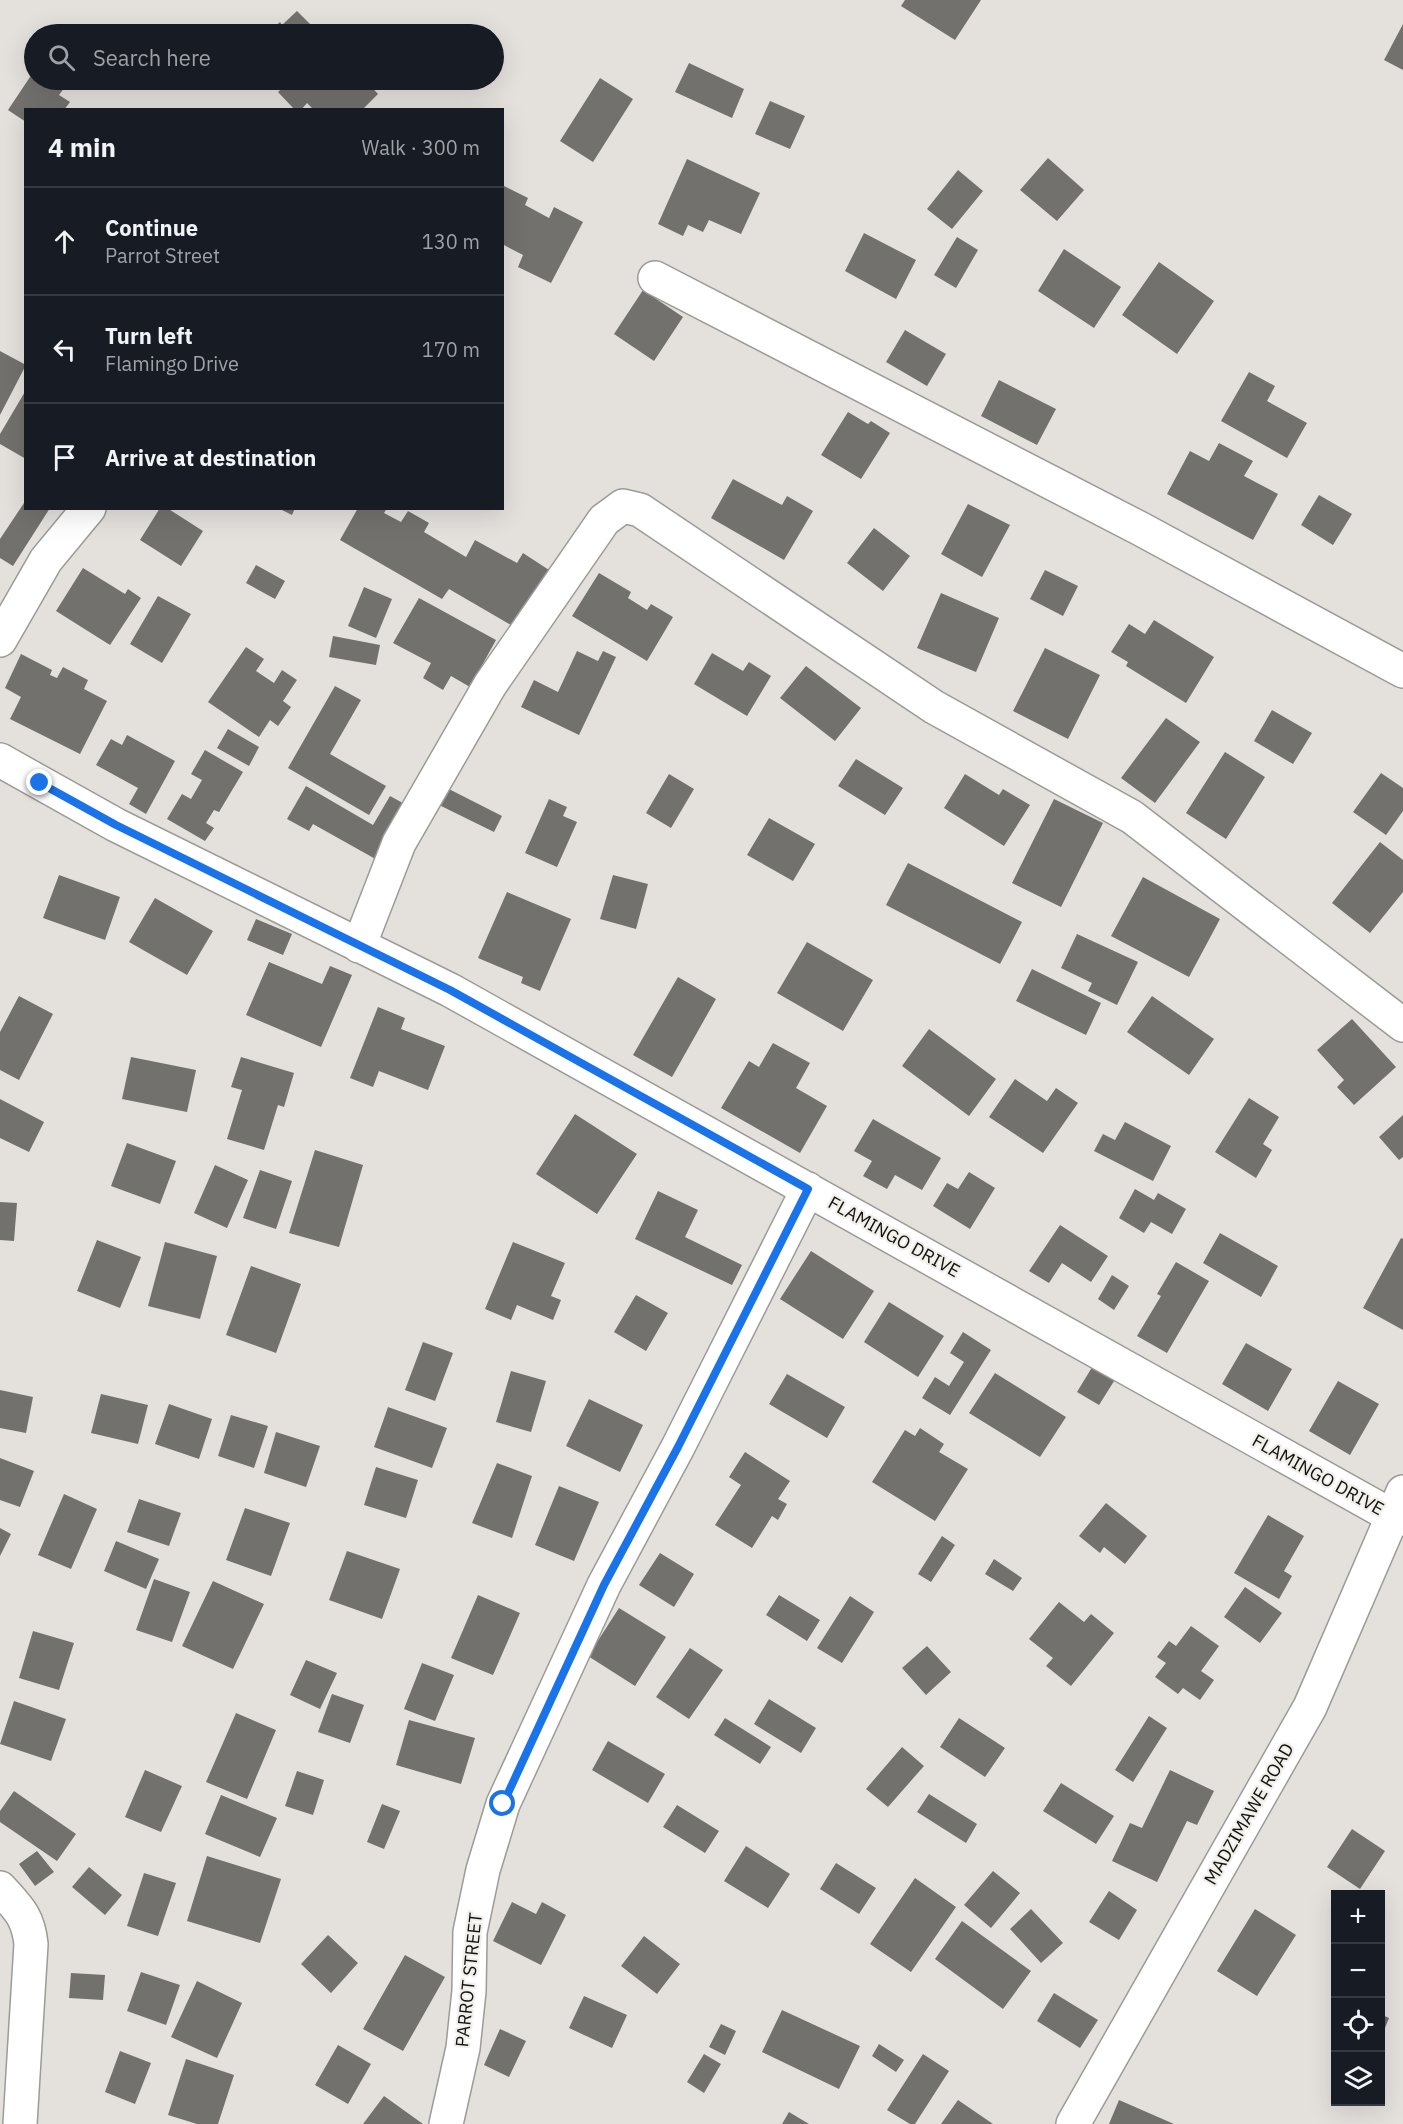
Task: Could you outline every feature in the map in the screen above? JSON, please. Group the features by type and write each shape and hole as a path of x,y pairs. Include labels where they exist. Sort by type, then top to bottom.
{"street":[{"path":"655,278 1139,528 1403,671"},
{"path":"359,946 399,843 490,685 604,519 623,506 640,510 934,707 1132,817 1403,1025"},
{"path":"0,640 46,560 87,510"},
{"name":"FLAMINGO DRIVE","path":"0,760 116,825 450,990 808,1189 1399,1509"},
{"name":"PARROT STREET","path":"446,2124 463,2048 469,1991 470,1932 483,1870 503,1804 604,1585 678,1447 808,1189"},
{"name":"MADZIMAWE ROAD","path":"1073,2124 1310,1707 1399,1509"},
{"path":"0,1887 23,1912 29,1927 31,1944 20,2124"}],"building":[{"path":"905,0 981,0 955,40 901,6"},
{"path":"297,11 310,24 283,24"},
{"path":"1403,24 1403,70 1384,60"},
{"path":"689,63 744,89 732,118 675,92"},
{"path":"600,78 633,99 593,162 560,141"},
{"path":"24,86 24,90 63,90 59,95 70,102 66,108 24,108 24,121 8,110"},
{"path":"280,90 374,90 378,94 364,108 312,108 307,103 303,108 293,108 278,92"},
{"path":"770,101 805,116 790,149 755,134"},
{"path":"1048,158 1084,190 1057,221 1020,190"},
{"path":"687,159 760,193 741,234 709,220 703,232 688,225 683,236 658,224"},
{"path":"958,170 983,191 952,229 927,209"},
{"path":"504,186 528,198 525,205 549,218 554,207 583,222 551,283 518,267 523,255 504,245"},
{"path":"864,233 916,260 896,299 845,271"},
{"path":"957,237 978,250 956,288 934,275"},
{"path":"1064,249 1121,287 1094,328 1038,291"},
{"path":"1159,262 1214,301 1177,354 1122,315"},
{"path":"643,290 683,317 654,361 614,334"},
{"path":"905,330 946,354 927,386 886,362"},
{"path":"0,351 24,364 24,369 0,415"},
{"path":"1249,372 1275,386 1267,401 1307,423 1287,458 1221,421"},
{"path":"999,380 1056,409 1037,445 981,416"},
{"path":"24,393 24,458 0,444 0,434"},
{"path":"848,412 868,424 871,421 890,433 861,479 821,455"},
{"path":"1219,443 1253,461 1244,476 1278,494 1253,540 1167,494 1190,451 1209,461"},
{"path":"733,479 782,505 787,496 813,511 784,560 711,518"},
{"path":"1319,495 1352,514 1333,545 1301,525"},
{"path":"24,503 24,510 49,510 13,566 0,558 0,539"},
{"path":"968,504 1010,525 982,577 941,554"},
{"path":"159,510 170,510 203,531 181,566 140,540"},
{"path":"282,510 294,510 292,515"},
{"path":"357,510 386,510 384,513 401,522 408,511 429,523 424,532 466,557 475,540 517,563 523,553 549,570 516,628 449,589 442,599 340,540"},
{"path":"874,528 910,556 883,591 847,563"},
{"path":"256,565 285,581 275,599 246,583"},
{"path":"83,568 125,594 128,589 141,598 110,645 56,611"},
{"path":"1045,570 1078,586 1063,616 1030,599"},
{"path":"599,573 631,592 628,598 647,610 651,604 673,617 647,661 572,616"},
{"path":"364,587 392,599 376,638 348,626"},
{"path":"941,593 999,618 976,672 917,648"},
{"path":"158,596 191,614 162,663 130,644"},
{"path":"419,598 496,640 470,687 451,676 443,690 423,678 431,663 393,643"},
{"path":"1154,620 1214,657 1186,703 1126,666 1128,662 1111,652 1129,624 1145,634"},
{"path":"333,636 380,645 376,665 329,657"},
{"path":"246,647 264,659 256,671 274,683 282,670 297,680 283,701 291,707 278,726 270,720 259,737 208,702"},
{"path":"1045,648 1100,675 1068,739 1013,711"},
{"path":"577,651 598,661 603,651 616,657 579,735 521,707 534,680 558,692"},
{"path":"712,653 743,671 749,662 771,676 747,716 694,684"},
{"path":"21,654 52,670 50,675 57,678 63,667 88,680 84,689 107,701 80,754 10,719 21,697 5,688"},
{"path":"806,666 861,708 835,741 780,698"},
{"path":"335,686 361,700 330,754 386,786 369,815 288,768"},
{"path":"1272,710 1312,733 1293,764 1254,741"},
{"path":"1166,718 1200,742 1155,803 1121,778"},
{"path":"228,729 259,747 249,766 217,748"},
{"path":"127,735 175,761 146,814 129,804 138,788 96,765 111,739 122,745"},
{"path":"205,750 243,772 219,812 214,810 206,823 214,828 205,841 167,819 182,794 191,799 202,780 191,774"},
{"path":"1225,752 1265,777 1226,839 1186,813"},
{"path":"856,759 903,788 885,815 838,786"},
{"path":"1381,773 1403,788 1403,811 1386,835 1353,812"},
{"path":"669,774 694,789 671,828 646,813"},
{"path":"965,774 999,795 1003,789 1030,805 1004,846 944,808"},
{"path":"441,785 502,816 494,832 433,802"},
{"path":"306,786 373,825 390,796 410,807 379,861 313,824 309,831 287,819"},
{"path":"549,799 567,807 563,816 577,822 557,867 525,853"},
{"path":"1054,799 1103,823 1061,907 1012,883"},
{"path":"769,818 815,844 793,881 747,855"},
{"path":"1380,842 1403,860 1403,892 1370,933 1332,903"},
{"path":"908,863 1022,922 1000,964 886,905"},
{"path":"59,875 120,897 105,940 43,918"},
{"path":"613,875 648,884 636,929 600,919"},
{"path":"1143,877 1220,919 1189,977 1111,936"},
{"path":"507,892 571,919 540,991 521,983 523,977 478,958"},
{"path":"155,898 213,931 187,975 129,942"},
{"path":"256,919 292,934 283,955 247,940"},
{"path":"1077,934 1138,962 1117,1005 1088,991 1092,983 1061,968"},
{"path":"807,942 873,980 843,1031 777,993"},
{"path":"269,962 322,984 330,966 352,975 321,1047 246,1015"},
{"path":"1032,969 1101,1003 1086,1035 1016,1001"},
{"path":"678,977 716,999 672,1077 633,1055"},
{"path":"19,996 53,1014 19,1080 0,1070 0,1032"},
{"path":"1152,996 1214,1039 1189,1075 1127,1032"},
{"path":"378,1007 405,1018 401,1029 445,1046 428,1090 379,1071 373,1087 350,1078"},
{"path":"1352,1019 1396,1067 1354,1105 1337,1087 1344,1080 1317,1050"},
{"path":"929,1029 996,1079 969,1116 902,1066"},
{"path":"773,1043 810,1063 796,1088 827,1106 800,1153 721,1108 749,1061 759,1067"},
{"path":"131,1057 196,1070 187,1112 122,1099"},
{"path":"241,1057 294,1073 284,1107 278,1105 264,1150 227,1139 242,1090 231,1087"},
{"path":"1015,1079 1047,1101 1056,1088 1078,1103 1043,1153 989,1117"},
{"path":"1249,1098 1279,1117 1263,1144 1272,1150 1256,1178 1215,1152"},
{"path":"0,1099 44,1122 29,1152 0,1138"},
{"path":"575,1114 637,1154 597,1214 536,1174"},
{"path":"1403,1115 1403,1157 1399,1160 1379,1137"},
{"path":"873,1119 941,1158 922,1190 895,1175 887,1189 863,1176 872,1161 854,1151"},
{"path":"1125,1122 1171,1146 1153,1181 1094,1151 1103,1134 1115,1140"},
{"path":"127,1143 176,1161 160,1204 111,1186"},
{"path":"315,1150 363,1165 339,1247 289,1233"},
{"path":"215,1165 248,1180 227,1228 194,1213"},
{"path":"260,1170 292,1181 276,1229 243,1218"},
{"path":"969,1172 995,1188 970,1229 933,1206 947,1183 958,1189"},
{"path":"1135,1189 1154,1200 1158,1193 1186,1209 1172,1234 1151,1222 1144,1233 1119,1218"},
{"path":"658,1191 698,1210 685,1237 742,1265 732,1285 635,1239"},
{"path":"0,1202 17,1203 14,1241 0,1240"},
{"path":"1060,1225 1108,1256 1091,1282 1062,1263 1049,1283 1029,1271"},
{"path":"1220,1233 1278,1266 1261,1297 1203,1263"},
{"path":"1401,1238 1403,1239 1403,1330 1363,1308"},
{"path":"97,1240 141,1257 120,1308 77,1291"},
{"path":"165,1242 217,1256 200,1319 148,1306"},
{"path":"513,1242 565,1263 551,1296 561,1300 553,1320 517,1305 511,1320 485,1309"},
{"path":"811,1251 874,1291 843,1339 780,1299"},
{"path":"1176,1262 1209,1281 1167,1353 1137,1336 1161,1296 1157,1294"},
{"path":"251,1266 301,1284 276,1353 226,1335"},
{"path":"1112,1275 1129,1286 1114,1310 1098,1299"},
{"path":"636,1295 668,1313 646,1351 614,1332"},
{"path":"889,1302 944,1336 918,1377 864,1342"},
{"path":"963,1332 991,1350 950,1415 922,1398 935,1377 949,1386 964,1362 950,1353"},
{"path":"423,1342 453,1353 435,1401 405,1390"},
{"path":"1246,1343 1292,1369 1268,1411 1222,1384"},
{"path":"1094,1364 1116,1378 1099,1405 1077,1392"},
{"path":"511,1371 546,1381 531,1432 496,1422"},
{"path":"995,1373 1066,1417 1040,1457 969,1413"},
{"path":"787,1374 845,1407 827,1438 769,1404"},
{"path":"1338,1381 1379,1404 1350,1455 1309,1431"},
{"path":"0,1390 33,1397 26,1433 0,1428"},
{"path":"101,1394 148,1405 138,1444 91,1433"},
{"path":"589,1399 643,1425 620,1472 566,1446"},
{"path":"169,1404 212,1419 199,1459 155,1444"},
{"path":"388,1407 447,1428 432,1468 374,1447"},
{"path":"231,1415 268,1426 254,1468 218,1456"},
{"path":"920,1428 944,1444 939,1452 968,1469 935,1521 872,1482 905,1430 915,1436"},
{"path":"276,1432 320,1446 306,1487 264,1473"},
{"path":"745,1452 790,1481 778,1499 787,1504 778,1520 772,1516 752,1548 715,1525 741,1485 729,1477"},
{"path":"0,1458 34,1471 20,1507 0,1500"},
{"path":"497,1463 532,1476 512,1538 472,1523"},
{"path":"376,1467 418,1480 406,1518 364,1505"},
{"path":"559,1486 599,1502 574,1561 535,1545"},
{"path":"64,1494 97,1509 71,1569 38,1555"},
{"path":"139,1499 181,1513 169,1546 127,1532"},
{"path":"1106,1503 1147,1536 1125,1564 1104,1547 1100,1553 1079,1536"},
{"path":"245,1508 290,1523 271,1576 226,1560"},
{"path":"1268,1515 1304,1536 1284,1571 1292,1576 1279,1599 1234,1573"},
{"path":"0,1528 11,1534 0,1556"},
{"path":"942,1536 955,1545 931,1582 918,1574"},
{"path":"116,1541 159,1559 146,1589 104,1571"},
{"path":"347,1551 400,1569 382,1619 329,1600"},
{"path":"660,1553 694,1574 674,1607 639,1585"},
{"path":"994,1559 1022,1578 1013,1591 985,1574"},
{"path":"154,1579 190,1592 172,1642 136,1630"},
{"path":"213,1581 264,1604 233,1669 182,1646"},
{"path":"1245,1587 1282,1613 1260,1643 1224,1617"},
{"path":"478,1595 520,1613 493,1675 451,1658"},
{"path":"779,1595 820,1620 807,1641 766,1615"},
{"path":"850,1596 874,1612 842,1663 817,1648"},
{"path":"1059,1602 1084,1622 1091,1614 1114,1633 1071,1686 1046,1666 1053,1658 1029,1639"},
{"path":"619,1608 666,1637 635,1686 588,1656"},
{"path":"1191,1626 1219,1646 1201,1671 1214,1680 1200,1700 1183,1688 1178,1694 1155,1677 1166,1663 1157,1657 1169,1641 1176,1646"},
{"path":"33,1631 74,1643 59,1690 19,1678"},
{"path":"927,1646 951,1672 926,1695 902,1668"},
{"path":"690,1648 723,1670 689,1719 656,1697"},
{"path":"306,1660 337,1673 320,1709 290,1695"},
{"path":"422,1663 454,1675 435,1721 404,1709"},
{"path":"332,1694 364,1705 350,1743 318,1732"},
{"path":"769,1699 816,1728 801,1753 754,1724"},
{"path":"14,1701 66,1719 51,1761 0,1744"},
{"path":"236,1713 276,1730 247,1799 206,1782"},
{"path":"1149,1716 1167,1728 1133,1782 1115,1770"},
{"path":"725,1718 771,1747 760,1764 714,1735"},
{"path":"959,1718 1005,1748 985,1777 940,1747"},
{"path":"409,1720 475,1738 461,1784 396,1765"},
{"path":"608,1741 665,1774 648,1803 592,1770"},
{"path":"902,1747 924,1766 888,1807 866,1789"},
{"path":"145,1770 182,1786 161,1832 125,1817"},
{"path":"1170,1770 1214,1791 1197,1825 1187,1821 1157,1882 1112,1861 1130,1823 1142,1828"},
{"path":"297,1771 324,1780 313,1815 285,1806"},
{"path":"1061,1783 1114,1816 1096,1844 1043,1811"},
{"path":"14,1791 76,1834 57,1861 0,1822 0,1811"},
{"path":"929,1794 977,1824 966,1843 917,1812"},
{"path":"221,1795 277,1818 260,1857 205,1834"},
{"path":"382,1804 400,1811 384,1849 367,1842"},
{"path":"677,1805 719,1831 705,1853 663,1827"},
{"path":"1352,1829 1385,1851 1360,1889 1327,1867"},
{"path":"746,1846 790,1874 768,1908 724,1881"},
{"path":"37,1851 54,1872 35,1886 19,1864"},
{"path":"207,1856 281,1879 260,1943 187,1921"},
{"path":"836,1863 876,1888 859,1914 820,1889"},
{"path":"89,1867 122,1895 105,1915 72,1887"},
{"path":"993,1871 1020,1893 991,1928 964,1905"},
{"path":"144,1873 176,1883 158,1936 127,1926"},
{"path":"915,1878 956,1907 911,1972 870,1944"},
{"path":"1109,1891 1137,1910 1119,1940 1089,1922"},
{"path":"512,1902 536,1914 542,1902 566,1915 541,1965 493,1941"},
{"path":"1031,1909 1063,1943 1041,1963 1010,1929"},
{"path":"1255,1909 1296,1935 1257,1996 1217,1971"},
{"path":"962,1921 1031,1971 1003,2009 935,1959"},
{"path":"328,1935 358,1963 331,1993 301,1964"},
{"path":"644,1936 680,1964 657,1994 621,1966"},
{"path":"405,1955 445,1977 403,2051 363,2029"},
{"path":"141,1972 180,1985 166,2025 127,2011"},
{"path":"71,1973 105,1975 103,2000 69,1998"},
{"path":"197,1981 242,2003 217,2058 171,2037"},
{"path":"1054,1993 1098,2020 1080,2048 1037,2021"},
{"path":"584,1996 627,2015 612,2048 569,2028"},
{"path":"782,2010 860,2046 839,2089 762,2052"},
{"path":"1385,2016 1389,2018 1385,2028"},
{"path":"721,2024 736,2031 725,2055 709,2047"},
{"path":"500,2029 526,2041 509,2077 484,2065"},
{"path":"879,2044 904,2060 896,2072 872,2056"},
{"path":"338,2045 371,2064 348,2104 315,2085"},
{"path":"120,2051 151,2063 135,2104 105,2092"},
{"path":"704,2054 721,2064 704,2093 687,2082"},
{"path":"923,2054 949,2071 915,2124 910,2124 887,2110"},
{"path":"186,2059 234,2075 218,2124 197,2124 168,2115"},
{"path":"384,2096 423,2124 363,2124"},
{"path":"958,2100 993,2124 941,2124"},
{"path":"1119,2100 1174,2124 1109,2124"},
{"path":"789,2112 809,2124 782,2124"}],"route":[{"path":"40,783 116,825 450,990 808,1189 678,1447 604,1585 503,1804"}]}
